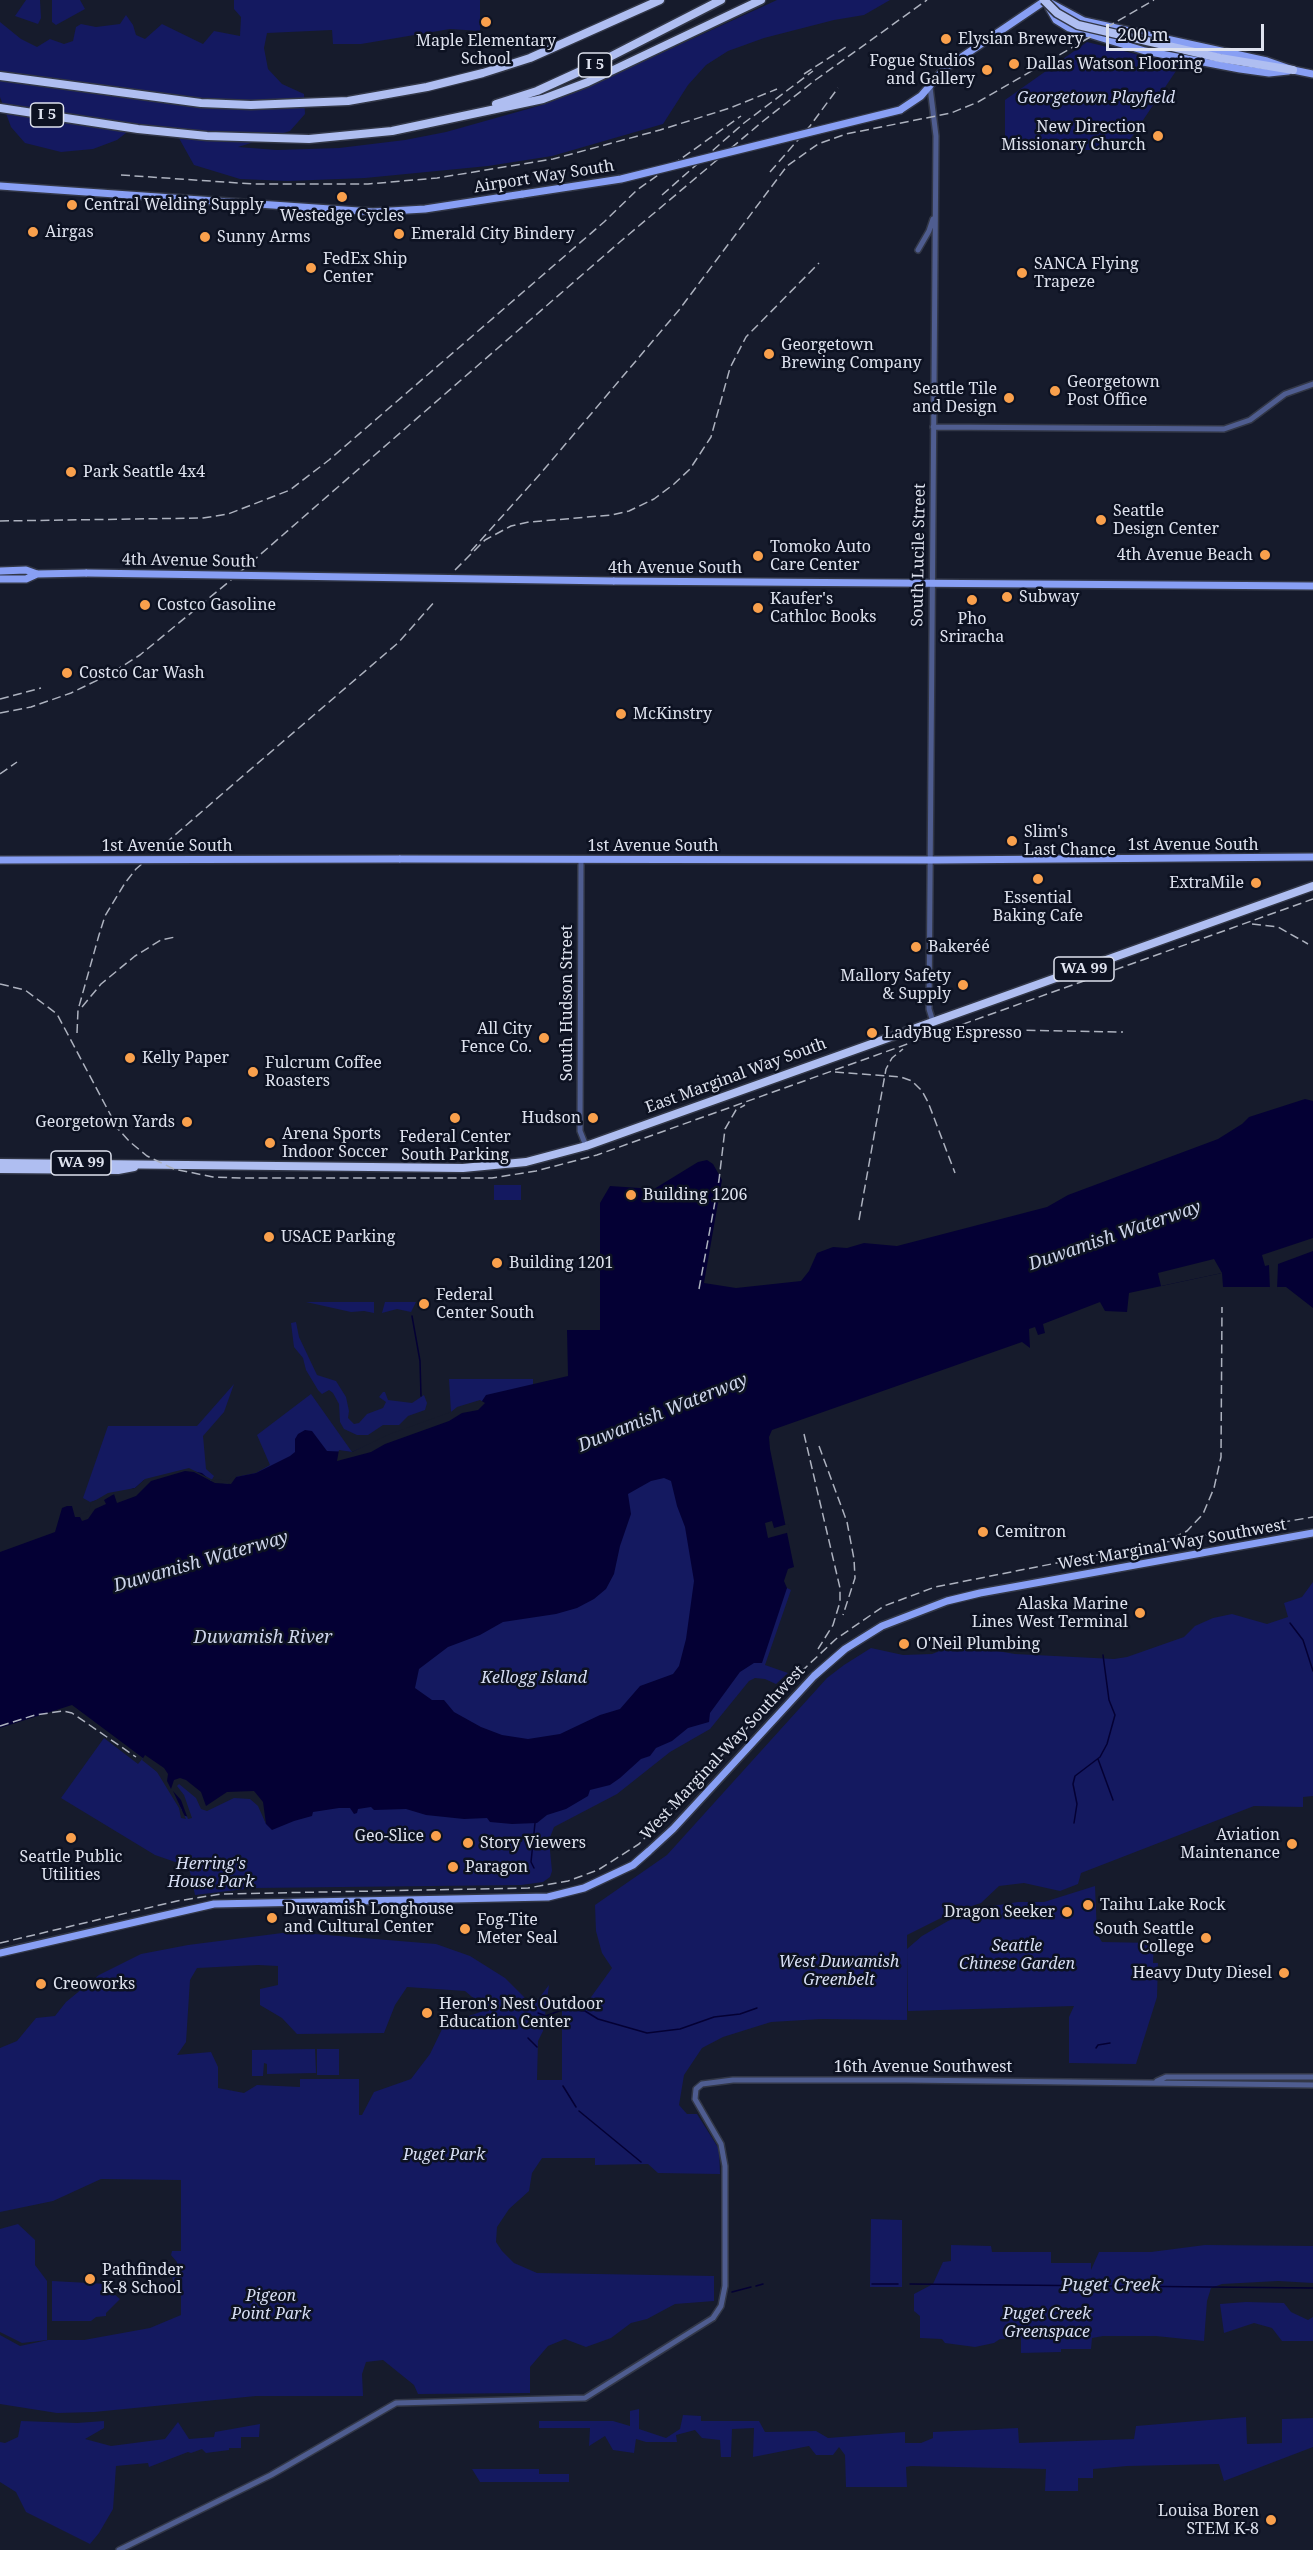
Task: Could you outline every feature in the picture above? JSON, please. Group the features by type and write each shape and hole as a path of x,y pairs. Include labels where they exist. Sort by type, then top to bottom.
{"highway":[{"name":"I 5","path":"0,76 201,103 251,105 348,101 483,73 530,58 660,0"},
{"name":"I 5","path":"0,108 169,133 237,138 309,139 403,129 462,116 537,91 596,64 722,0"},
{"path":"462,116 543,99 570,90 761,0"},
{"path":"1046,0 1052,9 1086,27 1247,63 1293,70"},
{"name":"East Marginal Way South","path":"0,1163 473,1168 526,1162 586,1146 1313,886"},
{"name":"East Marginal Way South","path":"0,1169 118,1170 146,1166"}],"main road":[{"path":"1046,0 1077,18 1267,61 1313,74"},
{"path":"1046,0 1056,19 1065,26 1145,51 1269,73 1293,70"},
{"name":"Airport Way South","path":"0,186 373,212 431,209 621,179 900,110 915,101 944,69 1046,0"},
{"path":"1119,43 1122,29"},
{"name":"4th Avenue South","path":"0,571 26,570 37,574 613,581 1313,586"},
{"name":"4th Avenue South","path":"0,579 26,579 37,574"},
{"name":"1st Avenue South","path":"0,860 1310,858"},
{"name":"West Marginal Way Southwest","path":"0,1953 214,1904 548,1898 584,1888 624,1870 649,1851 673,1829 814,1676 845,1649 882,1626 946,1601 980,1593 1313,1533"}],"street":[{"name":"South Lucile Street","path":"930,87 936,136 929,1009 933,1022"},
{"path":"918,250 929,231 935,205"},
{"path":"933,427 1224,429 1250,420 1285,395 1313,384"},
{"name":"South Hudson Street","path":"581,859 580,1131 586,1146"},
{"name":"16th Avenue Southwest","path":"1157,2081 1166,2077 1313,2076"},
{"name":"16th Avenue Southwest","path":"119,2550 272,2475 399,2402 585,2398 598,2392 713,2318 721,2306 725,2286 725,2160 722,2144 697,2105 695,2094 702,2084 733,2080 1157,2081 1167,2084 1313,2085"}],"green space":[{"path":"26,0 40,0 41,18 38,24 15,16"},
{"path":"52,0 80,0 85,9 56,25 52,22"},
{"path":"234,0 480,0 480,31 450,29 361,44 333,44 332,30 267,33 264,48 268,69 282,84 304,94 305,114 290,131 238,147 277,150 339,148 405,140 446,132 542,105 583,89 777,0 890,0 864,15 834,20 764,38 728,51 706,65 688,85 663,124 552,156 488,166 365,178 288,181 240,179 194,165 175,131 135,126 117,140 93,149 61,152 25,143 11,127 0,97 0,22 21,39 37,47 50,39 64,44 73,41 76,27 81,24 96,27 120,24 126,15 136,35 145,39 162,24 203,44 214,31 240,36 241,17 234,9"},
{"name":"Georgetown Playfield","path":"1087,42 1180,65 1123,150 1005,150 1005,100"},
{"path":"494,1185 521,1185 521,1200 494,1200"},
{"path":"306,1302 374,1302 374,1313 351,1312"},
{"path":"385,1302 416,1302 411,1312 397,1309 382,1313"},
{"path":"296,1322 299,1337 317,1375 336,1381 346,1397 348,1418 354,1424 359,1423 367,1414 383,1408 386,1402 379,1397 383,1392 388,1400 412,1403 424,1395 427,1403 425,1410 408,1416 399,1425 383,1425 368,1435 357,1435 344,1429 340,1422 339,1404 333,1393 329,1390 322,1394 318,1390 306,1370 303,1358 294,1347 291,1323"},
{"path":"449,1379 533,1379 533,1384 538,1384 451,1412"},
{"path":"234,1384 224,1412 203,1436 206,1469 214,1476 211,1481 206,1481 231,1484 236,1477 256,1473 270,1465 257,1435 311,1394 352,1452 391,1435 302,1486 135,1488 90,1502 83,1498 108,1426 197,1426"},
{"name":"Kellogg Island","path":"675,1466 707,1583 695,1664 545,1761 253,1668"},
{"path":"1313,1582 1313,1796 1303,1797 1303,1807 1254,1806 1081,1873 1078,1884 1060,1891 1024,1883 999,1886 981,1903 953,1912 907,1935 907,2020 821,2019 771,2022 723,2037 702,2048 684,2075 679,2105 687,2114 697,2114 719,2149 720,2174 658,2173 648,2164 595,2165 595,2158 542,2158 532,2173 529,2191 509,2209 497,2227 496,2242 502,2251 514,2263 537,2273 714,2276 714,2301 675,2304 647,2319 631,2323 611,2338 586,2347 565,2339 548,2346 530,2367 530,2393 418,2394 414,2385 383,2360 366,2362 362,2374 363,2396 256,2396 94,2412 57,2413 0,2404 0,2335 20,2346 48,2340 84,2340 150,2328 181,2315 181,2286 174,2286 172,2276 177,2268 177,2262 171,2255 172,2251 181,2251 181,2180 101,2179 53,2201 0,2212 0,2048 17,2041 36,2018 55,2016 66,2002 99,1975 141,1954 188,1945 290,1932 436,1944 470,1956 505,1978 533,2006 549,1985 543,2031 538,2041 537,2080 562,2080 562,2008 580,2007 581,2011 612,1968 602,1953 596,1931 595,1905 667,1855 827,1678 844,1665 871,1648 903,1655 932,1654 950,1647 974,1647 1015,1654 1114,1659 1127,1657 1184,1637 1195,1626 1213,1618 1232,1614 1267,1624 1288,1617 1284,1603 1302,1597","holes":["278,1966 278,1985 260,1989 260,2005 282,2018 297,2034 384,2033 395,2005 407,1987 465,1991 478,2002 483,2011 444,2025 430,2054 411,2079 374,2092 362,2115 359,2115 359,2079 300,2079 300,2087 257,2085 244,2093 218,2088 218,2067 211,2052 177,2055 186,2042 190,1980 197,1968"]},
{"name":"Herring's House Park","path":"787,1588 791,1590 765,1665 788,1673 776,1684 765,1679 755,1678 749,1681 710,1729 670,1752 617,1794 554,1827 549,1840 552,1871 550,1877 543,1882 521,1885 253,1888 195,1895 188,1863 181,1864 155,1855 61,1798 104,1738 138,1764 143,1758 175,1789 176,1782 225,1799 246,1795 265,1809 524,1791"},
{"name":"Seattle Chinese Garden","path":"1095,1886 1097,1934 1102,1942 1154,1943 1153,1963 1158,1963 1157,1997 1136,2064 1069,2063 1069,2017 1074,2006 908,2011 907,1949 922,1936 948,1921 980,1908 1018,1902 1044,1902"},
{"path":"315,2049 316,2073 267,2074 267,2064 264,2063 263,2076 252,2076 252,2050"},
{"path":"317,2049 339,2049 339,2075 317,2075"},
{"path":"871,2219 902,2220 902,2287 870,2287"},
{"path":"18,2224 35,2240 35,2265 47,2281 47,2340 22,2343 0,2332 0,2229"},
{"name":"Puget Creek Greenspace","path":"951,2245 991,2246 992,2252 1051,2252 1051,2263 1091,2263 1091,2270 1099,2252 1151,2252 1205,2245 1313,2246 1313,2283 1278,2281 1222,2284 1211,2288 1207,2301 1204,2341 1156,2336 1103,2336 1092,2338 1091,2349 1021,2353 1021,2338 1000,2339 994,2343 975,2347 945,2343 942,2339 920,2338 920,2316 914,2311 914,2294 933,2284 943,2262 951,2261"},
{"path":"52,2281 108,2284 108,2289 120,2299 106,2313 106,2316 96,2317 91,2321 52,2321"},
{"path":"1284,2303 1291,2312 1308,2320 1313,2317 1313,2341 1282,2341 1272,2328 1254,2323 1224,2333 1220,2304"},
{"path":"639,2409 639,2429 666,2438 680,2429 683,2415 701,2416 701,2421 759,2421 765,2432 816,2431 828,2438 905,2432 905,2443 921,2443 933,2438 933,2432 1018,2428 1019,2443 1134,2439 1136,2426 1246,2417 1247,2444 1282,2443 1282,2419 1313,2418 1313,2447 1224,2481 1219,2464 1127,2466 1093,2469 1093,2478 1078,2478 1078,2491 1045,2491 1046,2469 911,2466 906,2467 907,2487 846,2487 845,2455 839,2447 833,2455 816,2455 809,2446 753,2457 754,2428 732,2429 731,2457 721,2457 720,2440 702,2438 695,2430 676,2435 677,2442 646,2442 636,2439 634,2453 613,2450 605,2436 589,2446 590,2428 539,2428 539,2421 613,2421 630,2426 630,2411"},
{"path":"21,2421 77,2423 104,2421 104,2428 85,2439 111,2446 165,2439 178,2422 189,2439 214,2437 215,2432 260,2424 259,2437 241,2437 241,2448 206,2453 202,2449 149,2467 148,2463 116,2466 113,2509 90,2544 26,2512 16,2492 0,2482 0,2442 5,2443 18,2437"},
{"path":"472,2469 539,2469 539,2474 569,2474 569,2482 480,2482"}],"water":[{"name":"Duwamish River","path":"1305,1099 1313,1101 1313,1308 1286,1287 1223,1287 1222,1273 1129,1293 1127,1312 1105,1311 1100,1302 1043,1324 1045,1333 1038,1335 1035,1327 1029,1329 1030,1348 1022,1342 772,1430 769,1437 770,1449 794,1567 788,1569 784,1581 787,1588 762,1663 754,1663 740,1672 710,1713 709,1722 688,1728 672,1741 656,1748 650,1756 641,1759 610,1785 590,1790 588,1796 566,1809 547,1815 537,1823 512,1824 490,1822 487,1818 464,1819 426,1815 406,1809 374,1810 371,1807 358,1809 354,1814 350,1808 339,1808 313,1812 312,1816 272,1830 266,1824 259,1803 253,1798 234,1796 205,1810 198,1797 182,1783 175,1785 189,1817 182,1815 182,1810 159,1770 72,1705 0,1728 0,1552 55,1532 62,1508 72,1506 75,1517 81,1517 89,1514 93,1505 108,1496 135,1488 144,1480 187,1470 202,1473 211,1481 228,1484 236,1477 256,1473 295,1452 295,1439 305,1430 312,1431 327,1451 352,1452 482,1401 486,1395 568,1376 567,1330 600,1330 600,1203 610,1186 654,1189 698,1162 707,1160 713,1164 722,1180 704,1283 736,1288 801,1281 809,1271 817,1253 833,1247 847,1248 864,1243 897,1246 1047,1207 1068,1195 1218,1139 1249,1117","holes":["664,1478 671,1481 685,1527 694,1581 686,1639 679,1666 673,1674 640,1686 620,1709 600,1715 560,1734 528,1739 502,1735 481,1727 454,1712 444,1700 432,1700 415,1688 419,1669 448,1647 480,1635 503,1622 556,1614 577,1608 594,1599 606,1589 614,1574 620,1546 631,1514 628,1494 651,1481"]}],"pier":[{"path":"1313,1238 1313,1251 1278,1264 1277,1290 1270,1290 1269,1265 1265,1266 1262,1255"},
{"path":"1214,1259 1222,1273 1161,1286 1158,1273"},
{"path":"480,1400 485,1403 478,1410 462,1413 449,1421 385,1444 371,1452 337,1461 339,1450 352,1452 390,1434"},
{"path":"189,1468 215,1481 215,1479 228,1481 235,1474 236,1477 231,1484 215,1483 194,1472 185,1471 151,1481 136,1496 117,1503 114,1494 104,1500 106,1504 95,1509 88,1519 82,1521 80,1517 81,1514 89,1511 91,1503 108,1493 135,1488 145,1479"},
{"path":"772,1521 774,1528 788,1524 790,1532 768,1538 765,1523"},
{"path":"145,1755 164,1768 168,1774 167,1781 171,1789 174,1780 180,1778 186,1780 201,1792 206,1806 227,1792 254,1791 263,1802 266,1824 258,1806 250,1799 234,1798 207,1811 201,1809 196,1798 179,1784 177,1786 184,1795 192,1818 188,1819 181,1800 173,1791 186,1819 181,1818 179,1808 157,1772 142,1760"}],"waterway":[{"path":"412,1316 420,1361 421,1396"},
{"path":"1290,1623 1303,1640 1313,1671"},
{"path":"1074,1823 1077,1804 1073,1784 1075,1776 1100,1757 1107,1744 1115,1715 1109,1700 1103,1655"},
{"path":"1098,1759 1113,1800"},
{"name":"Puget Creek","path":"534,1868 531,1862 535,1823"},
{"path":"538,2013 546,2016 564,2009 585,2011 598,2019 647,2033 680,2029 714,2017 740,2014 757,2008"},
{"path":"528,2038 537,2047"},
{"path":"1096,2048 1098,2045 1110,2043"},
{"path":"563,2086 576,2107"},
{"path":"579,2111 641,2162"},
{"name":"Puget Creek","path":"756,2286 763,2284"},
{"name":"Puget Creek","path":"872,2284 898,2284"},
{"name":"Puget Creek","path":"910,2284 1313,2288"},
{"name":"Puget Creek","path":"732,2292 751,2287"}],"railway":[{"path":"0,713 31,707 71,693 110,674 140,655 231,580 621,241 762,122 814,81 927,0"},
{"path":"471,551 541,473 679,310 787,166 818,144 846,134 951,113 978,102 1154,0"},
{"path":"804,74 849,45"},
{"path":"662,195 744,123 813,71"},
{"path":"770,172 810,126 838,88"},
{"path":"121,175 254,184 368,184 437,178 553,159 660,130 730,108 777,89"},
{"path":"0,521 203,518 228,514 290,490 329,460 410,390 604,222 637,190 741,116"},
{"path":"455,570 485,540 511,526 529,522 612,515 629,511 654,499 674,484 690,469 711,437 730,368 746,337 819,263"},
{"path":"77,1033 78,1010 105,916 136,869 399,642 435,601"},
{"path":"0,699 41,688"},
{"path":"0,774 17,762"},
{"path":"0,984 25,990 57,1014 118,1129 147,1156 174,1169 213,1177 240,1178 492,1178 536,1171 597,1155 1313,899"},
{"path":"1252,924 1278,927 1308,944"},
{"path":"82,1007 101,984 135,956 161,940 175,937"},
{"path":"959,1029 1123,1032"},
{"path":"859,1220 886,1069 892,1058 903,1049"},
{"path":"835,1072 901,1077 912,1081 922,1091 928,1102 955,1173"},
{"path":"699,1289 719,1180 725,1129 736,1110 745,1105"},
{"path":"1173,1538 1187,1531 1203,1514 1214,1488 1221,1457 1222,1307"},
{"path":"804,1434 840,1588 840,1602 833,1625 818,1649"},
{"path":"819,1446 847,1522 854,1559 855,1578 843,1615"},
{"path":"0,1943 177,1901 221,1894 528,1888 568,1881 598,1870 639,1844 789,1683 836,1639 884,1606 935,1587 1148,1545 1313,1517"},
{"path":"0,1726 35,1715 63,1711 72,1713 136,1757"}],"place":[{"name":"Maple Elementary School","path":"486,22"},
{"name":"Elysian Brewery","path":"946,39"},
{"name":"Dallas Watson Flooring","path":"1014,64"},
{"name":"Fogue Studios and Gallery","path":"987,70"},
{"name":"New Direction Missionary Church","path":"1158,136"},
{"name":"Westedge Cycles","path":"342,197"},
{"name":"Central Welding Supply","path":"72,205"},
{"name":"Airgas","path":"33,232"},
{"name":"Emerald City Bindery","path":"399,234"},
{"name":"Sunny Arms","path":"205,237"},
{"name":"FedEx Ship Center","path":"311,268"},
{"name":"SANCA Flying Trapeze","path":"1022,273"},
{"name":"Georgetown Brewing Company","path":"769,354"},
{"name":"Georgetown Post Office","path":"1055,391"},
{"name":"Seattle Tile and Design","path":"1009,398"},
{"name":"Park Seattle 4x4","path":"71,472"},
{"name":"Seattle Design Center","path":"1101,520"},
{"name":"4th Avenue Beach","path":"1265,555"},
{"name":"Tomoko Auto Care Center","path":"758,556"},
{"name":"Subway","path":"1007,597"},
{"name":"Pho Sriracha","path":"972,600"},
{"name":"Costco Gasoline","path":"145,605"},
{"name":"Kaufer's Cathloc Books","path":"758,608"},
{"name":"Costco Car Wash","path":"67,673"},
{"name":"McKinstry","path":"621,714"},
{"name":"Slim's Last Chance","path":"1012,841"},
{"name":"Essential Baking Cafe","path":"1038,879"},
{"name":"ExtraMile","path":"1256,883"},
{"name":"Bakeréé","path":"916,947"},
{"name":"Mallory Safety & Supply","path":"963,985"},
{"name":"LadyBug Espresso","path":"872,1033"},
{"name":"All City Fence Co.","path":"544,1038"},
{"name":"Kelly Paper","path":"130,1058"},
{"name":"Fulcrum Coffee Roasters","path":"253,1072"},
{"name":"Federal Center South Parking","path":"455,1118"},
{"name":"Hudson","path":"593,1118"},
{"name":"Georgetown Yards","path":"187,1122"},
{"name":"Arena Sports Indoor Soccer","path":"270,1143"},
{"name":"Building 1206","path":"631,1195"},
{"name":"USACE Parking","path":"269,1237"},
{"name":"Building 1201","path":"497,1263"},
{"name":"Federal Center South","path":"424,1304"},
{"name":"Cemitron","path":"983,1532"},
{"name":"Alaska Marine Lines West Terminal","path":"1140,1613"},
{"name":"O'Neil Plumbing","path":"904,1644"},
{"name":"Geo-Slice","path":"436,1836"},
{"name":"Seattle Public Utilities","path":"71,1838"},
{"name":"Story Viewers","path":"468,1843"},
{"name":"Aviation Maintenance","path":"1292,1844"},
{"name":"Paragon","path":"453,1867"},
{"name":"Taihu Lake Rock","path":"1088,1905"},
{"name":"Dragon Seeker","path":"1067,1912"},
{"name":"Duwamish Longhouse and Cultural Center","path":"272,1918"},
{"name":"Fog-Tite Meter Seal","path":"465,1929"},
{"name":"South Seattle College","path":"1206,1938"},
{"name":"Heavy Duty Diesel","path":"1284,1973"},
{"name":"Creoworks","path":"41,1984"},
{"name":"Heron's Nest Outdoor Education Center","path":"427,2013"},
{"name":"Pathfinder K-8 School","path":"90,2279"},
{"name":"Louisa Boren STEM K-8","path":"1271,2520"}],"water label":[{"name":"Duwamish Waterway","path":"1115,1236"},
{"name":"Duwamish Waterway","path":"663,1413"},
{"name":"Duwamish Waterway","path":"201,1562"}],"park label":[{"name":"West Duwamish Greenbelt","path":"839,1971"},
{"name":"Puget Park","path":"444,2155"},
{"name":"Pigeon Point Park","path":"271,2305"}]}
